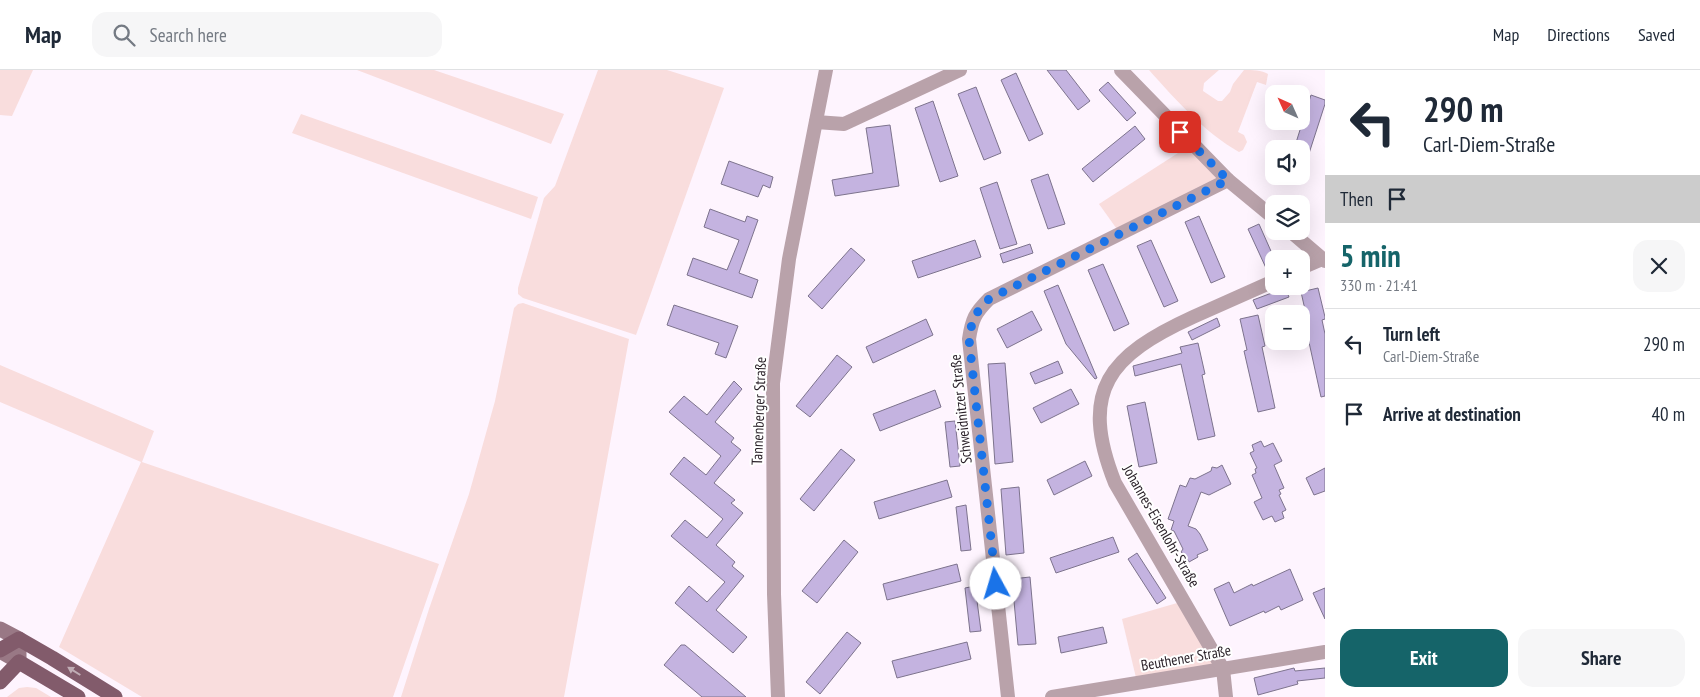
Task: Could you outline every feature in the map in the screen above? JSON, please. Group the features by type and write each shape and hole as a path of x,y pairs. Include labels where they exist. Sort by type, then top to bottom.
{"main road":[{"path":"0,629 52,658 115,697"},
{"path":"19,639 0,650 78,697"},
{"path":"0,682 19,662 19,639"}],"street":[{"name":"Tannenberger Straße","path":"778,697 774,594 773,382 789,258 826,70"},
{"path":"816,122 844,124 960,70"},
{"path":"1121,70 1228,180 1265,211"},
{"name":"Schweidnitzer Straße","path":"1008,697 969,339 971,322 978,310 989,299 1228,180"},
{"path":"1301,240 1324,260"},
{"path":"1310,265 1324,260"},
{"name":"Johannes-Eisenlohr-Straße","path":"1226,697 1224,669 1115,483 1106,462 1100,435 1099,412 1103,392 1111,376 1121,362 1139,346 1170,328 1265,285"},
{"name":"Beuthener Straße","path":"1052,697 1325,652"}],"shaded area":[{"path":"0,70 33,70 12,116 0,115"},
{"path":"357,70 434,70 564,114 551,144"},
{"path":"598,70 667,70 724,88 636,335 523,298 518,294 518,288 544,198 555,186"},
{"path":"1149,70 1219,70 1204,83 1203,91 1218,101 1222,101 1230,92 1233,84 1244,70 1260,71 1268,74 1266,85 1257,82 1238,132 1244,135 1247,142 1243,150 1239,152 1214,135 1180,104"},
{"path":"301,114 538,197 531,219 292,133"},
{"path":"1192,144 1226,178 1119,232 1099,204"},
{"path":"523,303 629,339 564,697 401,697 469,494 495,401 514,308 518,304"},
{"path":"0,365 154,431 142,462 439,564 393,697 142,697 59,647 141,462 0,402"},
{"path":"1184,601 1222,668 1137,682 1122,619"},
{"path":"19,688 36,688 51,697 7,697"}],"building":[{"path":"1047,70 1066,70 1090,101 1078,110"},
{"path":"1016,73 1043,134 1029,141 1001,80"},
{"path":"1108,82 1136,113 1127,121 1099,90"},
{"path":"976,87 1001,153 984,160 958,94"},
{"path":"1311,95 1325,100 1325,104 1310,150 1310,140 1297,140 1300,130 1310,130"},
{"path":"933,101 958,176 940,182 915,108"},
{"path":"890,125 899,186 835,196 832,180 873,173 866,128"},
{"path":"1135,126 1145,139 1093,182 1082,169"},
{"path":"729,161 773,177 770,188 763,185 758,197 721,184"},
{"path":"1048,174 1065,224 1048,229 1031,180"},
{"path":"997,182 1017,244 1000,249 980,188"},
{"path":"710,209 745,222 747,216 758,220 739,273 758,280 752,298 687,275 693,258 727,270 738,243 739,240 704,227"},
{"path":"1199,216 1225,277 1211,283 1185,222"},
{"path":"1259,224 1270,250 1265,250 1265,266 1248,229"},
{"path":"975,240 981,257 918,278 912,261"},
{"path":"1151,240 1178,301 1164,307 1137,246"},
{"path":"1030,244 1033,253 1003,263 1000,254"},
{"path":"851,248 865,260 822,309 808,296"},
{"path":"1103,264 1129,324 1114,331 1088,270"},
{"path":"1058,285 1097,378 1095,379 1066,344 1044,291"},
{"path":"1318,288 1325,317 1322,320 1325,334 1325,396 1321,397 1310,347 1310,305 1304,305 1302,295 1310,295 1310,290"},
{"path":"1266,295 1288,295 1289,297 1257,309 1253,300"},
{"path":"674,305 738,326 726,358 715,354 719,343 667,325"},
{"path":"1032,311 1042,330 1007,348 997,329"},
{"path":"1258,315 1265,346 1262,347 1275,408 1258,412 1244,351 1247,350 1240,319"},
{"path":"1217,318 1220,326 1192,340 1188,332"},
{"path":"926,319 933,335 873,363 866,347"},
{"path":"1198,343 1205,374 1202,375 1215,436 1198,440 1181,364 1135,376 1133,366 1182,353 1180,347"},
{"path":"837,355 852,367 810,417 796,406"},
{"path":"1058,361 1063,373 1035,384 1030,373"},
{"path":"1005,363 1013,462 995,464 988,364"},
{"path":"734,381 742,389 715,422 734,438 731,442 741,450 714,483 735,500 731,503 743,513 716,545 735,562 732,566 744,576 716,610 747,637 733,653 675,603 689,586 707,602 725,582 671,536 685,520 707,538 723,519 670,474 684,457 706,475 721,456 669,412 684,396 707,415"},
{"path":"1071,389 1079,404 1041,423 1033,408"},
{"path":"935,390 941,407 880,431 873,414"},
{"path":"1145,402 1157,463 1139,467 1127,406"},
{"path":"955,421 960,466 950,467 945,422"},
{"path":"1261,441 1264,447 1273,443 1282,461 1274,465 1284,488 1279,490 1281,494 1279,495 1286,510 1282,512 1284,518 1275,522 1272,516 1263,520 1254,502 1262,498 1252,475 1256,473 1255,469 1257,468 1250,453 1254,451 1252,445"},
{"path":"841,449 855,460 814,511 800,499"},
{"path":"1085,461 1092,476 1054,495 1047,480"},
{"path":"1222,465 1231,484 1209,495 1201,492 1188,526 1196,529 1208,550 1197,555 1198,557 1189,562 1181,552 1183,549 1174,531 1171,530 1174,521 1168,519 1180,485 1186,487 1190,478 1195,479 1211,471 1212,467 1217,468"},
{"path":"1325,468 1325,491 1314,495 1306,478"},
{"path":"947,480 952,497 879,519 874,502"},
{"path":"1019,487 1024,553 1006,555 1001,489"},
{"path":"966,505 971,550 961,551 956,507"},
{"path":"1113,537 1119,552 1056,573 1050,558"},
{"path":"844,540 858,552 817,603 802,591"},
{"path":"1137,553 1166,598 1157,604 1128,559"},
{"path":"957,564 961,581 887,600 883,584"},
{"path":"1290,569 1303,600 1281,610 1279,606 1265,613 1264,611 1230,626 1214,589 1229,582 1234,593"},
{"path":"1030,577 1036,644 1018,645 1012,579"},
{"path":"975,586 981,631 970,632 965,588"},
{"path":"1325,588 1325,619 1313,593"},
{"path":"1103,627 1107,643 1061,653 1058,637"},
{"path":"847,632 861,643 820,694 806,682"},
{"path":"967,642 971,659 897,678 892,661"},
{"path":"681,645 685,645 746,697 702,697 664,665"},
{"path":"1294,668 1295,671 1325,668 1325,678 1297,681 1298,684 1258,695 1254,678"}],"route":[{"path":"996,584 969,339 971,322 978,310 989,299 1228,180 1180,132"}]}
